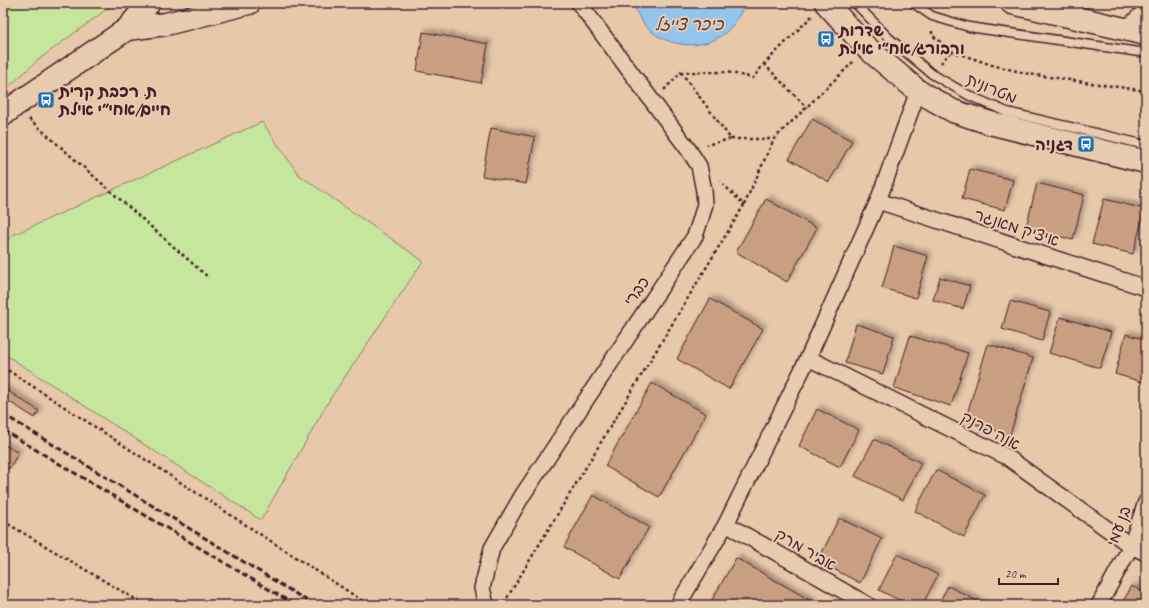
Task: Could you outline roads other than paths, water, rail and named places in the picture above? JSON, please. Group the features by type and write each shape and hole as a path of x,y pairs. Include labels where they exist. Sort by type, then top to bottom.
{"main road":[{"path":"8,110 127,29 149,3"},
{"path":"127,29 166,24 249,3"},
{"path":"1012,3 1136,32"},
{"path":"820,9 918,91 953,111 990,123 1146,162"}],"street":[{"name":"כברי","path":"486,605 482,588 492,548 522,496 694,236 705,204 699,166 653,101 579,3"},
{"path":"1136,32 1146,10"},
{"path":"678,605 726,524 808,358 878,201 918,91"},
{"name":"איציק מאנגר","path":"878,201 1146,288"},
{"name":"אנה פרנק","path":"808,358 1007,457 1131,546 1146,553"},
{"name":"בן עמי","path":"1099,605 1131,546 1146,502"},
{"name":"אביר מרק","path":"726,524 868,605"}],"lane":[{"name":"מטרונית","path":"855,3 889,38 932,74 970,96 1007,112 1146,146"},
{"path":"913,3 932,16 969,28 1146,53"}],"water":[{"name":"כיכר צייזל","path":"633,3 745,3 737,20 725,33 708,42 688,45 668,41 651,31 642,22"}],"railway":[{"path":"3,414 314,605"},
{"path":"3,430 295,605"}],"place":[{"name":"שדרות ורבורג/אח״י אילת","path":"826,39"},
{"name":"ת. רכבת קרית חיים/אחי״י אילת","path":"46,100"},
{"name":"דגניה","path":"1086,144"}]}
